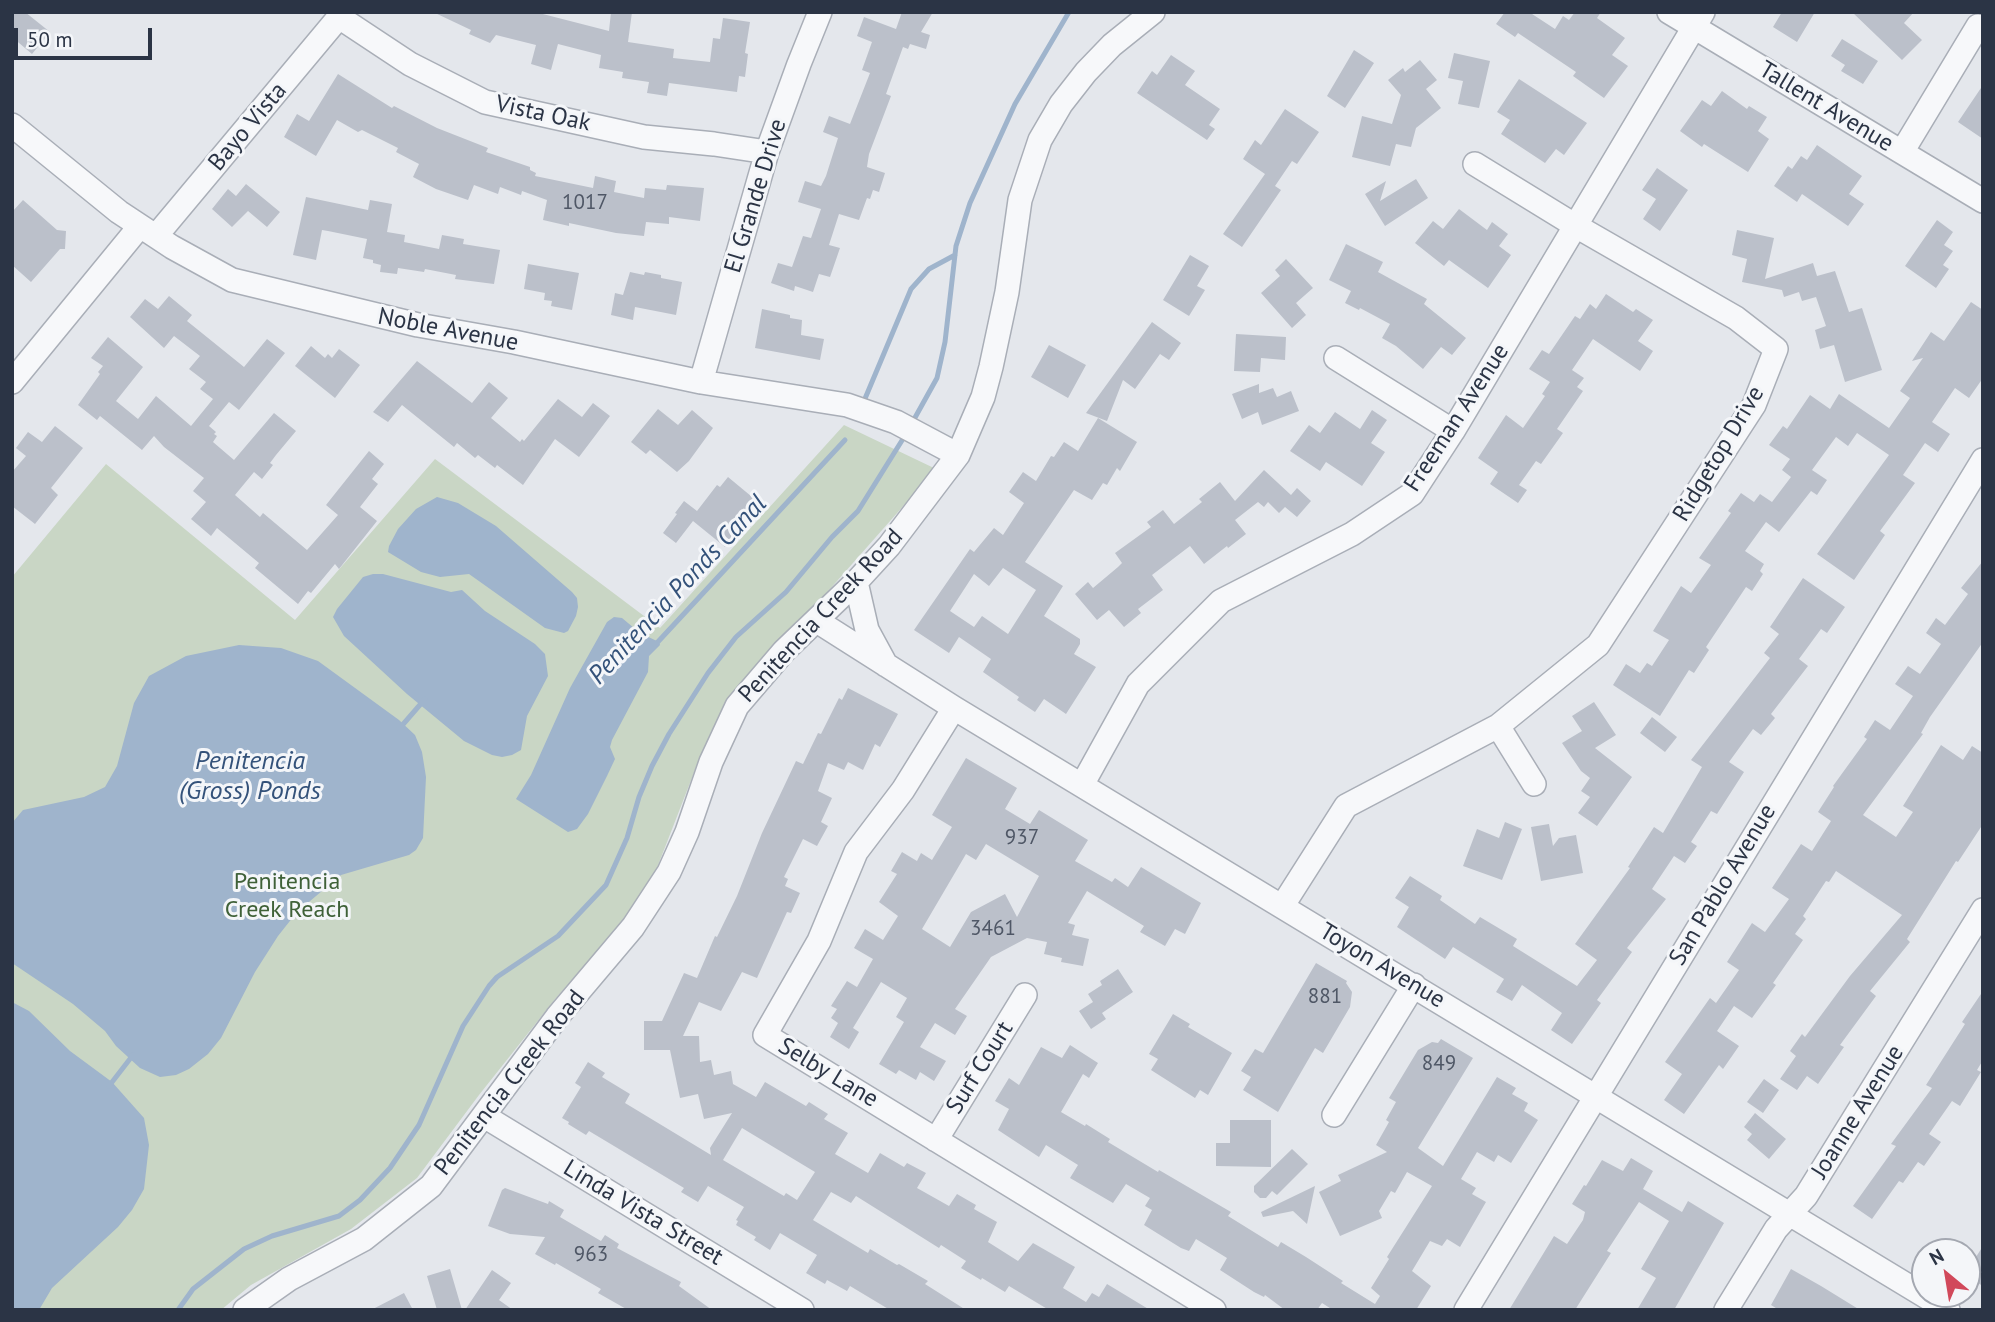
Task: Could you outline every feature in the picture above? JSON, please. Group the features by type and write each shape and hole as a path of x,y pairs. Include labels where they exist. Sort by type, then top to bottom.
{"street":[{"name":"El Grande Drive","path":"701,382 767,152 820,12"},
{"name":"Penitencia Creek Road","path":"245,1310 289,1279 364,1239 431,1185 557,1017 633,926 669,872 687,832 711,762 737,706 784,651 856,582 889,546 958,455 983,397 991,368 1007,292 1020,200 1040,139 1061,104 1086,72 1112,45 1153,12"},
{"name":"Tallent Avenue","path":"1670,12 1699,20 1902,152 1983,201"},
{"name":"Vista Oak","path":"339,17 410,64 485,102 644,137 767,152"},
{"name":"Bayo Vista","path":"148,231 339,17"},
{"name":"Freeman Avenue","path":"1082,785 1138,684 1222,601 1352,534 1412,494 1453,431 1699,20"},
{"path":"1902,152 1978,26"},
{"name":"Noble Avenue","path":"12,125 119,212 232,280 381,318 514,342 701,382 847,405 896,422 958,455"},
{"path":"1475,164 1576,226"},
{"name":"Ridgetop Drive","path":"1283,905 1346,806 1498,726 1598,645 1754,405 1776,349 1736,318 1576,226"},
{"path":"12,382 148,231"},
{"path":"1336,358 1453,431"},
{"name":"San Pablo Avenue","path":"1466,1310 1983,460"},
{"path":"856,582 867,630 888,667"},
{"name":"Toyon Avenue","path":"817,621 954,708 1948,1310"},
{"name":"Selby Lane","path":"954,708 902,790 856,852 819,941 765,1035 1214,1310"},
{"path":"1498,726 1534,783"},
{"name":"Joanne Avenue","path":"1726,1310 1776,1229 1806,1196 1983,910"},
{"path":"1334,1115 1414,985"},
{"name":"Surf Court","path":"936,1140 1025,995"},
{"name":"Linda Vista Street","path":"484,1116 802,1310"}],"green space":[{"name":"Penitencia Creek Reach","path":"844,425 936,469 807,615 729,698 702,752 655,873 625,919 556,998 417,1178 351,1229 251,1285 221,1310 12,1310 12,577 106,464 295,620 435,459 660,628"}],"water":[{"path":"437,497 458,503 496,526 572,592 577,598 578,607 568,631 564,633 545,628 469,574 440,577 421,572 388,552 398,529 416,509"},
{"path":"383,574 451,592 462,590 485,611 535,644 545,654 548,676 527,716 521,750 502,757 464,741 407,694 344,636 333,617 363,577"},
{"path":"614,617 622,618 660,645 649,656 648,672 612,740 610,747 615,759 607,776 588,814 577,829 568,832 516,799 531,775 570,688 607,622"},
{"name":"Penitencia (Gross) Ponds","path":"239,645 281,648 318,661 399,720 415,735 422,752 426,777 423,838 416,850 409,855 341,875 297,912 255,972 221,1038 208,1054 189,1069 176,1075 160,1077 140,1068 116,1046 105,1031 73,1004 12,963 12,823 23,810 84,797 105,787 117,766 134,703 149,676 186,656"},
{"path":"12,1002 29,1011 70,1051 112,1082 144,1118 149,1145 144,1189 132,1210 118,1227 52,1288 39,1310 12,1310"}],"building":[{"path":"12,12 25,12 50,32 32,54 12,37"},
{"path":"433,12 535,12 609,31 611,12 632,12 628,42 674,49 673,58 710,62 713,38 720,39 723,18 750,22 745,53 748,54 745,77 739,76 737,92 669,83 667,96 647,93 649,82 622,78 623,72 599,68 601,55 558,44 551,70 531,64 536,45 496,35 490,43 469,34 471,30"},
{"path":"902,12 933,12 921,32 930,35 926,49 910,44 908,49 903,47 886,94 891,96 869,154 867,167 885,173 879,192 873,190 870,199 867,198 859,220 839,214 829,245 840,248 830,277 819,274 813,292 795,286 794,291 771,283 778,263 792,267 803,236 811,238 821,209 798,202 805,181 821,186 826,176 838,138 823,132 829,116 850,124 870,73 862,70 872,42 857,36 864,17 896,29"},
{"path":"1505,12 1529,12 1555,29 1563,16 1569,20 1575,12 1601,12 1597,18 1625,38 1612,55 1628,66 1604,98 1573,76 1576,72 1518,33 1515,37 1496,24"},
{"path":"1782,12 1815,12 1797,42 1773,27"},
{"path":"1852,12 1914,12 1904,23 1922,40 1902,60"},
{"path":"1842,39 1878,61 1863,84 1841,71 1845,65 1831,56"},
{"path":"1354,50 1374,63 1345,108 1327,96"},
{"path":"1454,53 1490,61 1479,108 1458,104 1463,81 1448,78"},
{"path":"1171,55 1195,71 1185,85 1220,109 1209,125 1215,129 1207,140 1137,93 1152,71 1157,75"},
{"path":"1420,60 1437,80 1426,89 1441,108 1416,128 1411,147 1396,144 1390,166 1352,157 1362,116 1392,124 1401,95 1388,80 1403,68 1405,72"},
{"path":"338,74 392,108 394,106 437,128 488,148 486,152 530,167 530,170 536,173 535,176 593,188 595,176 616,181 614,192 644,198 645,188 666,190 667,185 704,188 700,221 669,217 669,224 646,222 644,236 543,220 547,200 522,191 521,195 500,187 498,194 474,185 468,200 436,189 413,177 419,164 396,152 398,148 362,130 358,132 337,120 316,156 284,137 297,114 309,121"},
{"path":"1519,79 1587,123 1564,155 1556,149 1545,163 1501,134 1510,120 1497,112"},
{"path":"1983,85 1983,139 1958,122"},
{"path":"1722,91 1747,109 1749,106 1767,117 1758,131 1769,139 1748,172 1704,144 1702,147 1680,131 1702,100 1711,106"},
{"path":"1285,109 1319,132 1297,164 1292,161 1275,186 1281,190 1242,247 1223,234 1265,174 1243,159 1255,140 1261,145"},
{"path":"1817,145 1862,176 1849,194 1864,204 1848,226 1802,194 1797,202 1774,186 1788,166 1792,169 1801,156 1807,160"},
{"path":"1657,168 1688,190 1660,231 1643,219 1656,199 1642,190"},
{"path":"1416,179 1428,198 1385,226 1365,194 1386,181 1380,201"},
{"path":"246,184 280,212 267,227 248,211 232,227 212,209 228,189 236,196"},
{"path":"306,197 368,210 370,200 392,204 387,232 405,235 404,242 439,249 442,235 464,239 463,244 500,250 494,284 455,279 456,275 425,269 424,272 398,268 397,274 380,272 381,265 363,258 367,239 322,230 316,260 293,255"},
{"path":"23,200 57,230 66,231 65,249 60,249 31,282 12,265 12,212"},
{"path":"1459,209 1487,230 1492,222 1508,234 1499,246 1511,255 1488,288 1449,260 1444,266 1415,243 1433,221 1443,229"},
{"path":"1937,220 1953,232 1944,245 1953,251 1943,265 1949,269 1936,288 1905,266"},
{"path":"1737,230 1774,238 1765,279 1813,263 1817,276 1835,271 1849,312 1862,308 1882,370 1845,382 1834,345 1820,349 1815,330 1826,326 1816,297 1802,301 1799,292 1784,297 1782,290 1742,282 1747,259 1732,255"},
{"path":"1346,244 1383,262 1378,272 1427,299 1424,304 1466,338 1452,355 1441,347 1423,369 1382,338 1390,324 1345,303 1351,291 1329,280"},
{"path":"1190,255 1209,266 1197,286 1205,290 1189,316 1163,300"},
{"path":"1286,259 1313,288 1296,303 1306,315 1292,328 1261,293 1280,276 1275,270"},
{"path":"528,264 579,273 572,310 551,306 552,301 544,300 545,293 524,289"},
{"path":"630,272 661,275 661,278 682,282 676,315 635,307 633,320 611,315 615,293 623,295"},
{"path":"1606,294 1633,312 1636,309 1653,320 1638,341 1653,351 1640,371 1593,339 1572,370 1584,378 1577,387 1583,391 1557,429 1563,433 1541,464 1536,461 1519,485 1527,490 1518,503 1490,484 1498,472 1478,458 1506,415 1523,428 1545,396 1542,394 1550,382 1529,369 1542,350 1549,354 1575,316 1580,319 1590,304 1596,309"},
{"path":"169,296 192,315 187,321 244,367 267,339 285,353 239,410 229,402 209,426 217,436 213,442 234,460 274,413 296,431 270,463 273,465 262,479 254,472 235,495 260,517 263,513 307,550 338,515 326,505 369,451 384,464 372,479 378,484 360,507 377,521 339,569 335,564 298,604 255,568 259,563 217,528 211,536 191,519 206,502 193,491 204,478 154,436 142,450 100,416 97,420 78,405 100,374 98,372 103,366 91,358 108,337 143,367 116,401 138,419 156,396 191,426 213,399 200,389 206,382 189,369 200,356 174,336 164,348 130,317 145,299 158,309"},
{"path":"1971,302 1983,310 1983,378 1969,398 1955,388 1932,422 1950,434 1938,452 1925,443 1903,475 1915,483 1880,531 1885,535 1854,580 1817,554 1889,455 1857,433 1848,446 1836,437 1812,470 1827,480 1817,495 1811,491 1779,532 1766,522 1745,551 1764,564 1760,571 1763,574 1752,591 1746,587 1706,647 1709,650 1694,673 1689,670 1660,716 1613,685 1626,664 1640,673 1647,663 1652,666 1669,640 1653,631 1681,586 1691,593 1711,565 1699,558 1731,513 1728,511 1741,493 1754,502 1760,494 1772,502 1791,477 1782,470 1790,459 1769,445 1783,426 1787,429 1810,395 1830,409 1839,394 1889,428 1910,398 1900,391 1923,358 1912,361 1931,332 1944,341"},
{"path":"762,309 802,320 801,335 824,339 820,360 755,348"},
{"path":"1152,322 1181,343 1169,360 1160,354 1135,389 1123,380 1107,421 1086,413"},
{"path":"1236,334 1286,337 1285,360 1261,358 1260,372 1234,371"},
{"path":"1049,345 1086,365 1068,398 1031,377"},
{"path":"311,346 325,358 328,354 332,358 339,349 360,365 335,398 295,366"},
{"path":"417,361 472,403 489,382 508,398 491,418 520,442 522,439 524,441 558,399 582,417 593,403 610,416 579,457 555,439 523,485 497,465 495,468 478,455 475,458 457,443 454,447 402,405 388,422 373,412"},
{"path":"1259,384 1259,393 1273,388 1277,397 1291,391 1299,411 1262,425 1258,412 1242,419 1232,394"},
{"path":"658,409 678,425 692,410 713,428 689,461 677,472 650,450 646,454 631,442"},
{"path":"1372,410 1387,420 1371,443 1385,452 1362,486 1326,462 1320,471 1290,451 1309,425 1320,433 1335,412 1360,429"},
{"path":"1098,418 1137,442 1120,471 1117,468 1107,485 1103,483 1092,500 1074,490 1025,562 1063,586 1044,616 1080,639 1074,654 1096,667 1066,714 1044,699 1035,712 1017,700 1019,697 983,672 991,659 959,637 949,653 914,630 970,549 974,552 994,528 1003,535 1024,503 1009,492 1023,472 1036,481 1051,456 1054,457 1064,442 1078,451","holes":["1003,568 1036,590 1008,634 982,616 974,627 950,611 974,574 989,586"]},
{"path":"55,426 83,448 51,488 58,495 35,524 12,506 12,472 26,456 16,448 28,432 42,442"},
{"path":"1264,470 1291,495 1297,488 1311,501 1297,517 1285,507 1279,513 1268,502 1264,507 1258,502 1235,520 1246,534 1228,548 1227,546 1204,564 1190,546 1152,575 1163,590 1138,609 1141,613 1124,627 1109,610 1097,620 1075,594 1088,582 1093,588 1118,567 1122,563 1115,553 1151,527 1147,522 1163,510 1174,524 1202,502 1199,499 1220,482 1235,501"},
{"path":"728,477 763,506 736,540 731,539 725,547 693,521 676,543 663,533 684,501 697,511 717,485 720,487"},
{"path":"1983,561 1983,642 1930,717 1921,733 1923,734 1863,815 1896,837 1913,812 1903,806 1941,745 1963,760 1972,746 1983,753 1983,824 1958,862 1956,861 1907,939 1910,942 1870,991 1876,996 1840,1045 1844,1047 1818,1084 1807,1076 1797,1090 1780,1079 1796,1056 1790,1051 1802,1034 1805,1037 1850,976 1902,915 1836,871 1829,882 1826,881 1803,916 1806,919 1795,934 1803,940 1752,1018 1734,1006 1717,1031 1739,1046 1723,1069 1719,1065 1684,1114 1664,1100 1682,1074 1665,1062 1710,998 1716,1003 1739,970 1727,962 1752,923 1765,932 1789,899 1772,888 1801,844 1812,851 1831,821 1818,812 1867,739 1864,737 1875,720 1890,730 1913,696 1895,684 1908,666 1920,674 1941,644 1926,633 1936,618 1945,625 1968,594 1961,588"},
{"path":"1803,578 1845,607 1827,633 1821,629 1799,659 1808,666 1771,714 1775,718 1761,735 1753,729 1729,762 1744,772 1717,814 1711,811 1691,842 1697,846 1685,863 1674,856 1652,889 1666,899 1627,948 1632,952 1597,1000 1601,1003 1572,1044 1551,1030 1562,1013 1522,985 1512,1001 1496,992 1504,979 1453,947 1445,959 1397,927 1409,907 1395,898 1410,876 1442,896 1440,900 1475,924 1480,917 1517,939 1513,946 1577,986 1597,960 1575,944 1630,868 1628,867 1654,827 1663,833 1702,767 1691,760 1770,658 1764,653 1779,634 1770,627"},
{"path":"848,688 898,714 880,747 875,744 863,770 848,762 844,770 828,763 818,791 832,798 821,822 828,826 817,846 803,839 784,877 788,879 785,886 800,893 791,913 787,912 757,978 742,972 721,1011 699,1002 683,1036 699,1036 700,1062 711,1060 714,1075 731,1071 733,1084 756,1097 765,1082 806,1106 809,1102 828,1114 824,1119 848,1133 835,1154 868,1173 880,1153 904,1167 907,1163 926,1173 917,1188 949,1206 957,1194 976,1205 974,1209 997,1222 988,1242 1018,1261 1033,1243 1075,1267 1063,1288 1086,1302 1092,1293 1099,1297 1107,1284 1150,1310 1049,1310 1009,1286 1005,1292 982,1278 981,1280 961,1268 966,1261 941,1245 939,1248 856,1196 851,1203 831,1192 813,1220 868,1253 870,1249 928,1281 925,1284 966,1310 890,1310 850,1286 847,1291 827,1280 825,1284 806,1273 817,1255 780,1233 770,1250 754,1240 756,1237 736,1225 744,1207 708,1186 698,1202 681,1192 684,1188 589,1131 586,1135 562,1118 581,1087 575,1083 588,1062 605,1073 602,1077 630,1094 625,1103 711,1155 710,1148 732,1113 704,1119 698,1094 680,1098 670,1050 644,1050 644,1021 662,1021 684,973 697,978 715,936 717,937 737,896 762,833 796,761 803,764 839,698 842,700","holes":["742,1128 815,1172 797,1200 786,1193 784,1196 723,1160"]},
{"path":"1594,702 1616,735 1595,748 1632,777 1597,826 1578,813 1590,797 1581,791 1590,778 1581,771 1562,743 1582,731 1572,716"},
{"path":"1652,717 1677,737 1665,752 1640,733"},
{"path":"966,758 1017,788 1005,809 1030,824 1039,810 1088,840 1075,861 1112,882 1115,878 1128,887 1141,867 1201,903 1185,934 1175,929 1165,946 1140,932 1144,926 1087,891 1068,923 1075,925 1072,935 1089,939 1083,966 1061,962 1062,958 1044,954 1047,942 1027,938 991,957 955,1009 967,1016 955,1035 935,1023 920,1047 946,1061 934,1081 920,1072 916,1080 899,1070 896,1074 879,1064 904,1022 896,1017 907,998 881,982 853,1028 859,1032 849,1049 830,1037 838,1023 831,1018 837,1009 831,1006 847,981 857,987 873,959 854,948 865,929 883,940 898,916 879,902 897,874 891,871 902,852 917,861 921,853 932,860 952,827 932,815","holes":["986,844 1039,876 1017,917 1005,894 971,912 950,947 922,929 966,854 976,860"]},
{"path":"1505,822 1522,829 1502,880 1463,866 1477,829 1499,838"},
{"path":"1549,824 1553,846 1559,838 1576,835 1583,873 1541,881 1531,827"},
{"path":"1316,963 1347,981 1352,992 1350,1007 1323,1053 1315,1048 1278,1112 1243,1090 1251,1077 1241,1071 1255,1049 1263,1053"},
{"path":"1118,969 1133,992 1102,1013 1106,1019 1091,1029 1079,1011 1093,1002 1088,994 1102,985 1100,981"},
{"path":"1983,991 1983,1060 1977,1070 1981,1072 1960,1106 1952,1101 1929,1134 1941,1142 1924,1166 1918,1162 1903,1183 1899,1181 1872,1219 1853,1206 1896,1146 1891,1144 1932,1088 1926,1085"},
{"path":"1173,1014 1190,1024 1188,1027 1232,1053 1208,1095 1200,1090 1195,1098 1151,1070 1158,1059 1149,1054"},
{"path":"1441,1039 1473,1058 1418,1148 1443,1166 1497,1077 1516,1088 1512,1094 1528,1103 1524,1111 1538,1120 1511,1163 1498,1155 1494,1162 1477,1152 1461,1179 1476,1188 1472,1194 1486,1202 1460,1247 1447,1239 1442,1246 1430,1241 1412,1271 1431,1286 1416,1310 1333,1310 1322,1303 1317,1310 1285,1310 1265,1295 1264,1297 1254,1292 1220,1270 1227,1258 1196,1239 1189,1251 1144,1225 1152,1210 1145,1206 1150,1198 1126,1184 1113,1203 1070,1178 1078,1165 1046,1145 1039,1157 998,1130 1009,1109 995,1101 1009,1078 1019,1085 1041,1047 1062,1058 1070,1045 1098,1063 1089,1078 1083,1074 1061,1112 1085,1126 1086,1124 1110,1139 1108,1142 1158,1172 1159,1170 1231,1212 1228,1216 1278,1247 1281,1242 1306,1257 1375,1304 1380,1296 1371,1288 1389,1259 1387,1257 1432,1186 1407,1172 1395,1193 1391,1191 1379,1211 1382,1218 1340,1236 1319,1192 1341,1181 1338,1175 1387,1152 1376,1145 1396,1102 1389,1098 1418,1050 1432,1042 1438,1043"},
{"path":"1764,1079 1779,1090 1763,1113 1747,1102"},
{"path":"1755,1113 1786,1139 1769,1159 1747,1140 1752,1134 1744,1127"},
{"path":"1230,1120 1271,1120 1271,1167 1216,1166 1216,1143 1230,1143"},
{"path":"1292,1149 1308,1164 1277,1195 1272,1191 1266,1198 1260,1198 1254,1192 1254,1186"},
{"path":"1631,1158 1653,1171 1643,1189 1682,1212 1688,1201 1724,1223 1674,1310 1637,1310 1656,1278 1641,1269 1669,1221 1639,1202 1607,1251 1611,1253 1575,1310 1509,1310 1554,1236 1567,1244 1583,1220 1585,1212 1572,1204 1602,1160 1623,1171"},
{"path":"1315,1186 1307,1224 1293,1211 1263,1217 1261,1212"},
{"path":"505,1188 548,1204 549,1201 564,1210 560,1217 601,1241 605,1235 619,1244 617,1248 681,1282 679,1286 712,1310 628,1310 598,1293 601,1289 535,1254 545,1237 510,1234 488,1226"},
{"path":"1983,1246 1983,1286 1981,1285"},
{"path":"450,1269 462,1310 437,1310 427,1276"},
{"path":"1791,1269 1860,1310 1779,1310 1771,1305"},
{"path":"492,1270 511,1283 499,1300 513,1310 465,1310"},
{"path":"404,1293 413,1310 371,1310"}],"waterway":[{"path":"912,423 937,378 945,342 956,246 970,203 1015,104 1069,12"},
{"name":"Penitencia Ponds Canal","path":"864,401 911,289 929,269 955,255"},
{"path":"178,1310 193,1289 244,1249 272,1236 339,1216 360,1200 390,1168 419,1125 463,1026 489,986 497,977 558,936 606,885 627,838 639,797 652,766 708,673 736,637 786,592 832,537 858,511 906,434"},
{"name":"Penitencia Ponds Canal","path":"655,645 845,440"},
{"name":"Penitencia Ponds Canal","path":"399,729 425,699"},
{"name":"Penitencia Ponds Canal","path":"109,1086 133,1055"}]}
